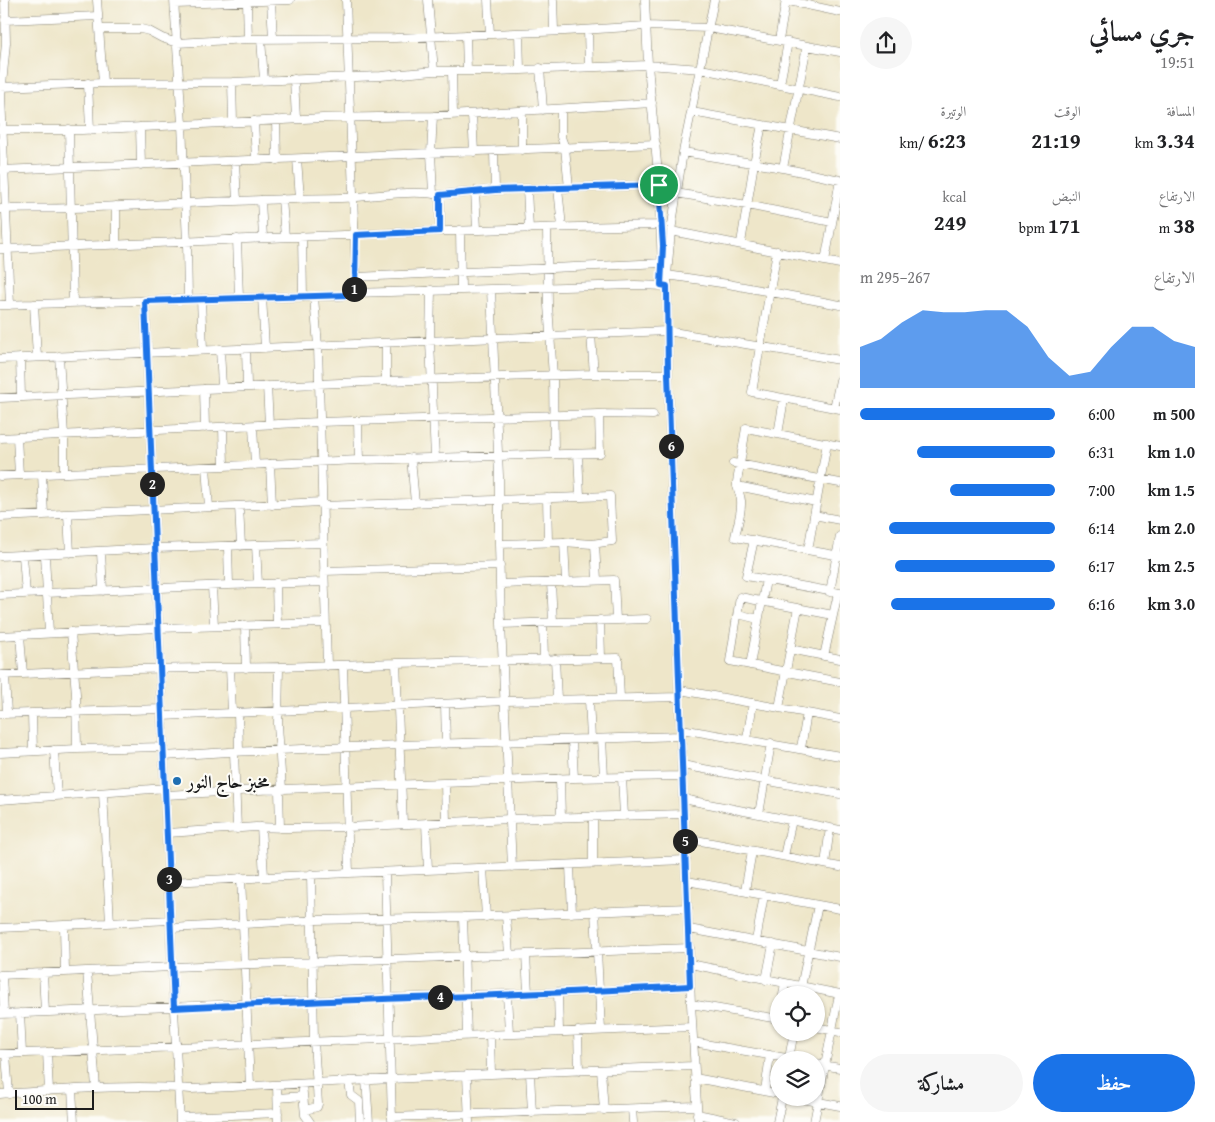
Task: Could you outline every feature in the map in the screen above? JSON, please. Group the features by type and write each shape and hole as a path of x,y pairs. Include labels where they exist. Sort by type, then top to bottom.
{"street":[{"path":"97,0 103,83"},
{"path":"188,299 184,163 175,2 290,0"},
{"path":"346,0 356,235 356,277 353,293"},
{"path":"428,0 434,71"},
{"path":"488,0 490,34"},
{"path":"553,0 554,31"},
{"path":"645,0 648,65 659,185 667,331 682,776 696,1106 698,1118 736,1122"},
{"path":"664,286 683,152 714,0"},
{"path":"779,40 785,0 812,3 840,12"},
{"path":"271,1 273,39"},
{"path":"3,2 5,20 1,86 2,170 4,249 10,305"},
{"path":"247,2 248,39"},
{"path":"5,20 98,16"},
{"path":"99,30 141,29 177,43 248,39 466,35 646,26 709,28 840,52"},
{"path":"588,30 589,67"},
{"path":"519,33 520,69"},
{"path":"466,35 467,70"},
{"path":"261,39 264,80"},
{"path":"780,84 788,42"},
{"path":"783,168 807,46"},
{"path":"1,86 88,83 180,84 350,77 434,71 494,71 648,65 701,69 840,97"},
{"path":"540,68 543,110"},
{"path":"452,71 453,114"},
{"path":"294,79 296,119"},
{"path":"232,82 233,122"},
{"path":"88,83 90,130"},
{"path":"2,130 90,130 296,119 433,116 652,103"},
{"path":"561,109 561,137 565,148 569,188"},
{"path":"522,112 522,150"},
{"path":"692,112 840,139"},
{"path":"472,114 474,152"},
{"path":"433,116 431,153 440,231"},
{"path":"276,120 277,160"},
{"path":"254,121 256,160"},
{"path":"741,243 762,125"},
{"path":"140,127 141,165"},
{"path":"69,129 73,303"},
{"path":"2,170 494,152 656,144"},
{"path":"494,152 495,190"},
{"path":"683,152 783,168 840,180 825,261"},
{"path":"297,159 300,198"},
{"path":"235,162 237,201"},
{"path":"3,209 71,208 300,198 354,198 400,194 659,185"},
{"path":"558,188 562,227"},
{"path":"527,190 529,229"},
{"path":"474,191 477,229"},
{"path":"676,193 747,204 832,222"},
{"path":"282,199 285,237"},
{"path":"261,200 263,238"},
{"path":"116,206 116,245"},
{"path":"4,249 187,243 238,239 477,229 661,225"},
{"path":"547,228 548,312 553,376 554,454"},
{"path":"460,230 461,289"},
{"path":"671,231 741,243 840,264"},
{"path":"302,236 303,297"},
{"path":"238,239 239,298"},
{"path":"777,251 752,392 837,408 840,380"},
{"path":"356,277 461,274 663,263"},
{"path":"666,275 840,305"},
{"path":"0,305 314,297 349,295 353,293 461,289 664,286"},
{"path":"491,289 496,379 501,624 508,742 512,867"},
{"path":"432,290 430,341 435,458"},
{"path":"262,297 265,348"},
{"path":"314,297 318,346 327,666"},
{"path":"200,299 203,350"},
{"path":"145,301 180,1119 278,1113"},
{"path":"34,304 37,357"},
{"path":"0,359 220,349 493,340 667,331 840,360"},
{"path":"592,335 594,374"},
{"path":"386,344 386,381"},
{"path":"220,349 222,387"},
{"path":"246,349 247,386"},
{"path":"59,356 64,435 64,473"},
{"path":"20,358 21,397"},
{"path":"0,398 386,381 496,379 594,374 668,374"},
{"path":"268,386 269,424"},
{"path":"204,388 205,428"},
{"path":"778,434 784,399"},
{"path":"0,476 411,458 600,453 599,414"},
{"path":"0,438 319,422 599,414 653,415"},
{"path":"358,422 359,460"},
{"path":"253,426 255,464"},
{"path":"222,427 224,466"},
{"path":"838,556 735,537 741,503 737,486 736,464 746,428 840,446"},
{"path":"17,437 19,475"},
{"path":"808,550 826,443"},
{"path":"578,454 580,496"},
{"path":"411,458 415,503"},
{"path":"270,464 272,505"},
{"path":"736,464 840,483"},
{"path":"206,467 209,507"},
{"path":"42,474 44,515"},
{"path":"737,486 816,502"},
{"path":"0,517 209,507 415,503 610,496 612,541 595,544 548,542 499,544"},
{"path":"546,498 548,542"},
{"path":"239,506 241,546"},
{"path":"68,514 70,553"},
{"path":"814,515 840,520"},
{"path":"824,656 836,593 840,536"},
{"path":"754,540 746,576 836,593"},
{"path":"564,542 566,582"},
{"path":"0,556 155,548 323,543"},
{"path":"595,544 596,580"},
{"path":"256,545 258,584"},
{"path":"228,547 229,584"},
{"path":"101,552 102,591"},
{"path":"45,555 49,633"},
{"path":"23,556 26,594"},
{"path":"324,571 500,566"},
{"path":"500,584 614,580 616,620"},
{"path":"750,665 766,580"},
{"path":"0,595 229,584 324,582"},
{"path":"551,582 553,622"},
{"path":"276,584 277,624"},
{"path":"212,586 214,626"},
{"path":"833,615 740,598 730,662 840,682"},
{"path":"779,708 798,608"},
{"path":"738,614 758,619"},
{"path":"501,624 646,619"},
{"path":"600,620 601,658"},
{"path":"0,636 158,628 325,623"},
{"path":"543,623 544,659"},
{"path":"245,625 246,668"},
{"path":"71,632 77,712 77,749"},
{"path":"20,635 23,674"},
{"path":"790,649 840,659"},
{"path":"620,698 618,658 2,675 3,714 77,712 235,713 344,707 620,698 680,694 754,703 840,719"},
{"path":"555,659 557,699"},
{"path":"396,663 403,824"},
{"path":"343,665 349,873"},
{"path":"279,667 280,828"},
{"path":"230,668 237,752 237,829"},
{"path":"589,699 591,739"},
{"path":"747,739 754,703"},
{"path":"445,704 446,744"},
{"path":"801,748 808,713"},
{"path":"32,714 33,751"},
{"path":"164,756 400,745 602,739 681,732 747,739 840,756"},
{"path":"602,739 604,777"},
{"path":"572,740 574,778"},
{"path":"759,814 771,743"},
{"path":"0,753 163,747"},
{"path":"54,750 57,796"},
{"path":"682,764 840,794"},
{"path":"0,800 102,793 281,790 560,778 682,776"},
{"path":"622,777 624,816"},
{"path":"560,778 561,818"},
{"path":"444,783 446,822"},
{"path":"102,793 110,923"},
{"path":"683,799 840,830"},
{"path":"168,834 261,827 348,827 510,819 684,814"},
{"path":"592,816 593,864"},
{"path":"784,856 792,820"},
{"path":"426,823 428,870"},
{"path":"261,827 264,876"},
{"path":"825,864 830,828"},
{"path":"685,838 840,866"},
{"path":"745,891 752,851"},
{"path":"170,882 264,876 686,860"},
{"path":"570,865 572,913"},
{"path":"483,868 486,916"},
{"path":"385,872 392,1120 469,1118 515,1113 696,1106"},
{"path":"305,1110 318,1106 314,1041 311,874"},
{"path":"241,877 250,1086"},
{"path":"687,881 840,909"},
{"path":"756,941 764,895"},
{"path":"801,986 818,905"},
{"path":"171,928 311,921 463,918 688,908"},
{"path":"595,911 601,1030"},
{"path":"506,916 509,954"},
{"path":"463,918 467,1035"},
{"path":"0,928 171,920"},
{"path":"64,926 65,972"},
{"path":"689,929 840,957"},
{"path":"766,980 773,944"},
{"path":"690,948 172,966 1,975 2,1014 690,986"},
{"path":"526,954 528,993"},
{"path":"690,964 797,986"},
{"path":"87,971 96,1088"},
{"path":"43,974 45,1012"},
{"path":"825,991 840,994 836,1031 825,1070"},
{"path":"558,992 559,1031"},
{"path":"507,994 509,1033"},
{"path":"691,1004 770,1017"},
{"path":"20,1013 22,1053"},
{"path":"692,1027 3,1054 4,1094 96,1088 250,1086 390,1078 694,1066"},
{"path":"578,1031 579,1070"},
{"path":"490,1034 491,1074"},
{"path":"693,1042 770,1055 765,1091"},
{"path":"47,1052 49,1091"},
{"path":"826,1065 840,1068"},
{"path":"601,1070 604,1110"},
{"path":"530,1073 532,1113"},
{"path":"467,1075 469,1118"},
{"path":"695,1078 770,1092"},
{"path":"349,1081 352,1096 359,1101 360,1120 369,1119 366,1080"},
{"path":"302,1084 306,1118 310,1122"},
{"path":"277,1085 278,1122"},
{"path":"72,1090 74,1122"},
{"path":"278,1098 303,1096"},
{"path":"825,1103 840,1106"},
{"path":"778,1122 781,1106"},
{"path":"814,1122 817,1106"},
{"path":"632,1109 633,1122"},
{"path":"557,1112 557,1122"},
{"path":"515,1113 515,1122"}],"place":[{"name":"مخبز حاج النور","path":"177,781"}],"route":[{"path":"659,185 663,246 661,285 667,286 668,374 690,986 174,1008 145,301 349,295 353,293 355,287 356,235 440,231 440,195 495,190 659,185"}]}
